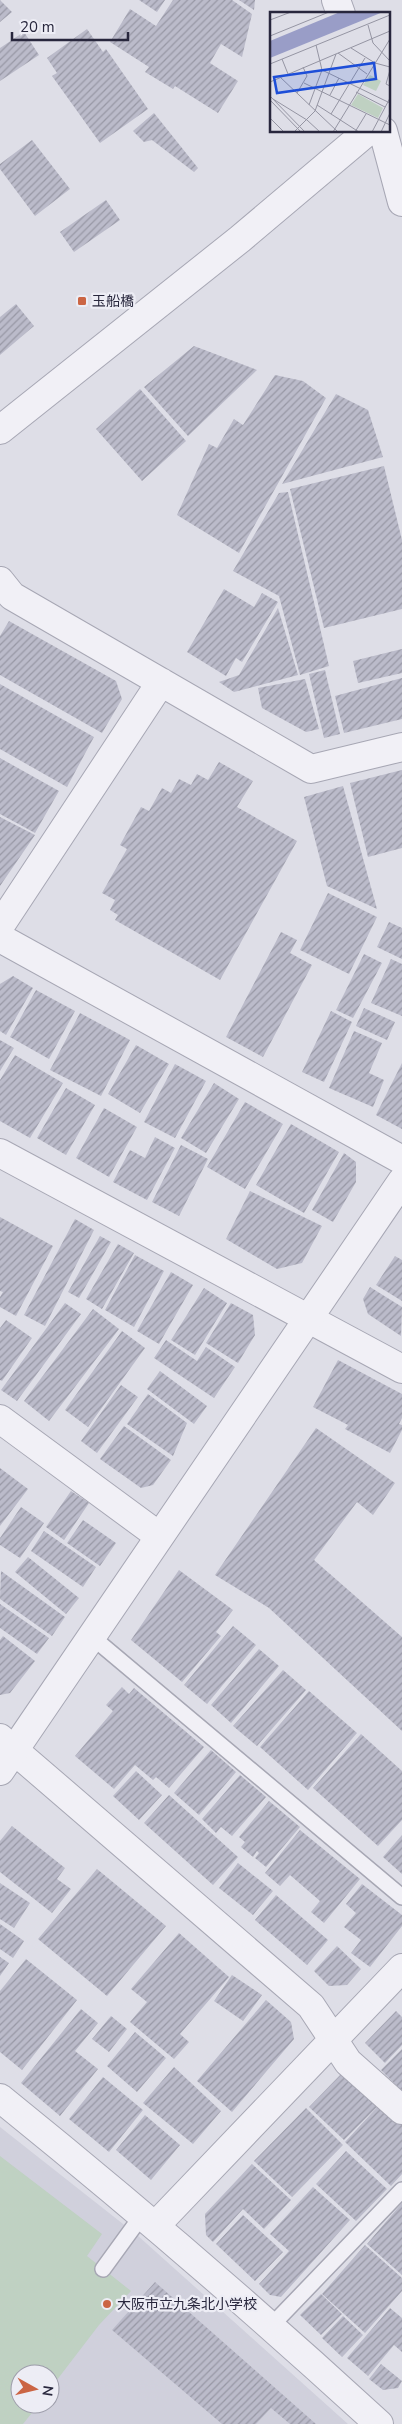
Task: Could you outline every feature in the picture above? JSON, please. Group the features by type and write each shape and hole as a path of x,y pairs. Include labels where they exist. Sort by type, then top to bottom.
{"street":[{"path":"336,0 340,12"},
{"path":"0,430 240,239 367,132"},
{"path":"383,132 402,202"},
{"path":"0,581 12,596 311,769 402,747"},
{"path":"0,926 161,682"},
{"path":"0,938 402,1160"},
{"path":"0,1153 402,1369"},
{"path":"402,1181 90,1636 5,1753 311,2006 348,2062 402,2110"},
{"path":"0,1419 159,1536"},
{"path":"149,2219 333,2040 402,1968"},
{"path":"0,2098 149,2219 272,2325 379,2424"}],"lane":[{"path":"90,1636 402,1897"},
{"path":"272,2325 402,2190"},
{"path":"103,2269 149,2219"}],"shaded area":[{"name":"大阪市立九条北小学校","path":"0,2127 137,2235 348,2424 0,2424"}],"green space":[{"path":"0,2156 102,2234 87,2256 131,2291 99,2325 60,2376 60,2364 10,2364 10,2414 31,2414 23,2424 0,2424"}],"building":[{"path":"0,0 12,12 0,22"},
{"path":"139,0 165,0 157,12"},
{"path":"173,0 232,0 252,14 242,57 221,44 210,63 238,81 218,113 175,86 173,89 145,72 149,67 110,42 130,9 156,26"},
{"path":"239,0 255,0 254,10"},
{"path":"87,29 103,52 106,49 148,109 100,143 52,76 57,73 47,58"},
{"path":"24,32 39,55 0,81 0,48"},
{"path":"154,113 198,168 194,172 152,140 144,142 133,131"},
{"path":"32,140 70,189 35,216 0,169 0,164"},
{"path":"106,200 120,220 74,252 60,232"},
{"path":"16,304 34,326 0,355 0,317"},
{"path":"194,346 257,370 188,436 144,387"},
{"path":"275,375 303,381 326,398 239,553 177,515 209,444 217,448 234,419 243,425"},
{"path":"140,389 186,441 142,481 96,429"},
{"path":"336,394 368,410 383,457 282,484"},
{"path":"384,466 402,540 402,609 324,628 290,489"},
{"path":"288,492 329,666 300,675 279,596 233,571 279,493"},
{"path":"224,589 254,607 262,593 278,602 242,662 236,658 226,676 187,652"},
{"path":"278,608 298,675 234,692 219,682 239,675"},
{"path":"9,621 116,681 122,699 102,733 0,675 0,636"},
{"path":"402,649 402,673 358,683 353,661"},
{"path":"325,670 340,734 324,738 309,674"},
{"path":"402,678 402,719 344,733 335,696"},
{"path":"305,679 319,729 306,732 262,708 258,688"},
{"path":"0,684 94,737 67,787 0,749"},
{"path":"0,758 59,791 35,833 0,814"},
{"path":"219,762 253,781 237,807 297,841 220,980 115,920 118,915 110,910 115,900 102,893 127,849 120,845 141,807 149,811 162,788 171,793 179,779 191,785 197,774 208,780"},
{"path":"402,770 402,848 368,857 350,783"},
{"path":"343,786 377,909 327,886 304,797"},
{"path":"0,817 35,835 0,886"},
{"path":"328,893 377,917 349,974 300,950"},
{"path":"389,922 402,928 402,959 377,947"},
{"path":"281,932 297,940 290,953 312,965 263,1057 226,1037"},
{"path":"364,954 382,963 353,1018 336,1010"},
{"path":"391,959 402,964 402,1016 371,1003"},
{"path":"13,976 33,988 6,1035 0,1031 0,984"},
{"path":"36,990 75,1011 49,1059 10,1037"},
{"path":"364,1008 395,1022 387,1040 356,1026"},
{"path":"331,1011 352,1022 324,1082 302,1072"},
{"path":"80,1013 130,1040 101,1096 50,1070"},
{"path":"354,1031 382,1043 369,1073 384,1080 373,1107 329,1088"},
{"path":"0,1040 14,1048 0,1071"},
{"path":"136,1045 169,1064 140,1113 108,1094"},
{"path":"15,1055 63,1083 30,1138 0,1121 0,1080"},
{"path":"402,1063 402,1129 376,1115"},
{"path":"175,1064 206,1081 175,1138 144,1122"},
{"path":"214,1083 239,1099 206,1153 181,1138"},
{"path":"66,1088 95,1105 66,1155 37,1138"},
{"path":"245,1102 283,1124 245,1189 207,1167"},
{"path":"104,1108 137,1127 109,1177 76,1158"},
{"path":"291,1124 339,1152 304,1213 256,1185"},
{"path":"155,1137 175,1148 147,1200 113,1182 130,1150 145,1158"},
{"path":"181,1145 208,1159 179,1216 152,1202"},
{"path":"344,1153 356,1162 356,1182 333,1222 312,1210"},
{"path":"250,1191 322,1226 302,1263 277,1269 226,1239"},
{"path":"0,1217 53,1246 16,1316 0,1307 0,1297 3,1292 0,1291"},
{"path":"75,1219 94,1230 45,1326 24,1315"},
{"path":"100,1236 111,1242 79,1298 68,1292"},
{"path":"118,1244 134,1253 102,1309 86,1299"},
{"path":"135,1255 164,1271 134,1327 105,1310"},
{"path":"395,1256 402,1260 402,1301 376,1285"},
{"path":"171,1272 193,1285 159,1344 137,1331"},
{"path":"370,1287 402,1307 401,1336 368,1314 363,1299"},
{"path":"204,1288 227,1303 195,1355 171,1340"},
{"path":"65,1303 81,1314 17,1401 1,1390"},
{"path":"231,1303 253,1315 255,1335 238,1363 206,1343"},
{"path":"93,1309 119,1329 49,1421 24,1401"},
{"path":"6,1320 32,1338 2,1381 0,1380 0,1328"},
{"path":"122,1331 145,1348 88,1427 65,1410"},
{"path":"166,1340 197,1361 206,1347 235,1367 214,1398 154,1358"},
{"path":"338,1360 402,1394 402,1418 399,1424 402,1425 402,1430 390,1453 345,1429 348,1425 313,1407"},
{"path":"160,1371 207,1406 194,1424 147,1389"},
{"path":"121,1385 138,1397 97,1453 81,1441"},
{"path":"148,1394 187,1423 173,1456 127,1424"},
{"path":"124,1426 171,1460 153,1485 141,1488 100,1459"},
{"path":"316,1428 395,1483 373,1515 357,1502 314,1560 402,1637 402,1731 269,1608 215,1575"},
{"path":"0,1468 28,1489 0,1526"},
{"path":"71,1491 89,1503 64,1540 46,1527"},
{"path":"21,1507 44,1523 20,1558 0,1545 0,1538"},
{"path":"83,1520 116,1543 100,1566 67,1543"},
{"path":"44,1531 96,1567 83,1587 31,1551"},
{"path":"28,1557 79,1598 66,1614 15,1572"},
{"path":"179,1570 233,1610 216,1632 221,1636 182,1682 131,1640"},
{"path":"1,1571 65,1617 52,1636 0,1599"},
{"path":"0,1604 49,1638 37,1654 0,1628"},
{"path":"233,1626 256,1645 207,1704 184,1685"},
{"path":"3,1636 35,1661 10,1693 0,1695 0,1640"},
{"path":"259,1649 279,1666 231,1723 211,1705"},
{"path":"283,1670 306,1690 257,1746 233,1726"},
{"path":"122,1687 129,1694 134,1688 204,1747 169,1788 156,1777 153,1780 135,1765 114,1789 75,1756 113,1711 106,1705"},
{"path":"309,1691 357,1733 308,1790 260,1747"},
{"path":"361,1734 402,1771 402,1820 378,1846 313,1788"},
{"path":"211,1750 236,1772 199,1815 174,1793"},
{"path":"136,1771 162,1795 139,1820 113,1796"},
{"path":"240,1775 266,1797 232,1836 221,1827 216,1833 202,1819"},
{"path":"169,1795 238,1857 213,1885 144,1823"},
{"path":"269,1801 300,1827 266,1867 255,1858 259,1853 257,1851 253,1857 241,1847 245,1842 239,1837"},
{"path":"12,1826 65,1868 57,1879 71,1889 52,1913 0,1872 0,1841"},
{"path":"300,1830 360,1879 324,1923 311,1912 320,1901 290,1875 280,1886 265,1873"},
{"path":"402,1835 402,1874 383,1857"},
{"path":"238,1863 273,1891 253,1915 219,1888"},
{"path":"97,1869 166,1926 107,1996 38,1939"},
{"path":"0,1883 30,1903 14,1928 0,1919"},
{"path":"362,1884 402,1915 402,1926 370,1967 351,1953 361,1940 344,1927 356,1913 346,1904"},
{"path":"276,1895 328,1940 307,1965 255,1920"},
{"path":"0,1924 24,1941 13,1958 0,1949"},
{"path":"179,1933 229,1977 180,2034 189,2042 174,2059 130,2022 147,2002 131,1989"},
{"path":"337,1946 361,1969 347,1985 329,1986 314,1971"},
{"path":"0,1957 9,1963 0,1976"},
{"path":"26,1959 77,2000 22,2070 0,2052 0,1991"},
{"path":"232,1975 262,1995 243,2021 214,2001"},
{"path":"266,2000 291,2022 294,2039 232,2112 197,2081"},
{"path":"81,2009 98,2023 75,2051 98,2069 60,2116 21,2083"},
{"path":"396,2011 402,2017 402,2045 385,2063 365,2043"},
{"path":"111,2016 127,2029 109,2052 92,2039"},
{"path":"135,2032 166,2058 137,2092 107,2066"},
{"path":"402,2049 402,2091 381,2070"},
{"path":"174,2067 221,2111 193,2144 143,2103"},
{"path":"344,2071 379,2105 344,2140 309,2107"},
{"path":"103,2077 143,2110 109,2152 69,2119"},
{"path":"381,2103 402,2123 402,2174 391,2186 345,2142"},
{"path":"306,2108 343,2145 292,2197 254,2161"},
{"path":"145,2115 180,2145 151,2180 116,2150"},
{"path":"346,2151 387,2189 356,2221 316,2184"},
{"path":"252,2164 291,2200 264,2229 243,2209 213,2242 206,2235 205,2214"},
{"path":"313,2187 350,2220 281,2297 270,2295 259,2284 289,2251 270,2234"},
{"path":"402,2203 402,2275 367,2244"},
{"path":"243,2215 283,2252 255,2281 216,2244"},
{"path":"365,2245 402,2278 402,2291 365,2333 322,2294"},
{"path":"155,2282 316,2424 290,2424 271,2408 256,2424 222,2424 112,2330"},
{"path":"321,2294 342,2314 321,2335 300,2315"},
{"path":"390,2308 402,2318 402,2352 394,2345 368,2376 347,2358"},
{"path":"343,2316 363,2335 342,2357 322,2338"},
{"path":"381,2364 402,2381 398,2388 383,2390 369,2379"}],"place":[{"name":"玉船橋","path":"82,301"},
{"name":"大阪市立九条北小学校","path":"107,2304"}]}
